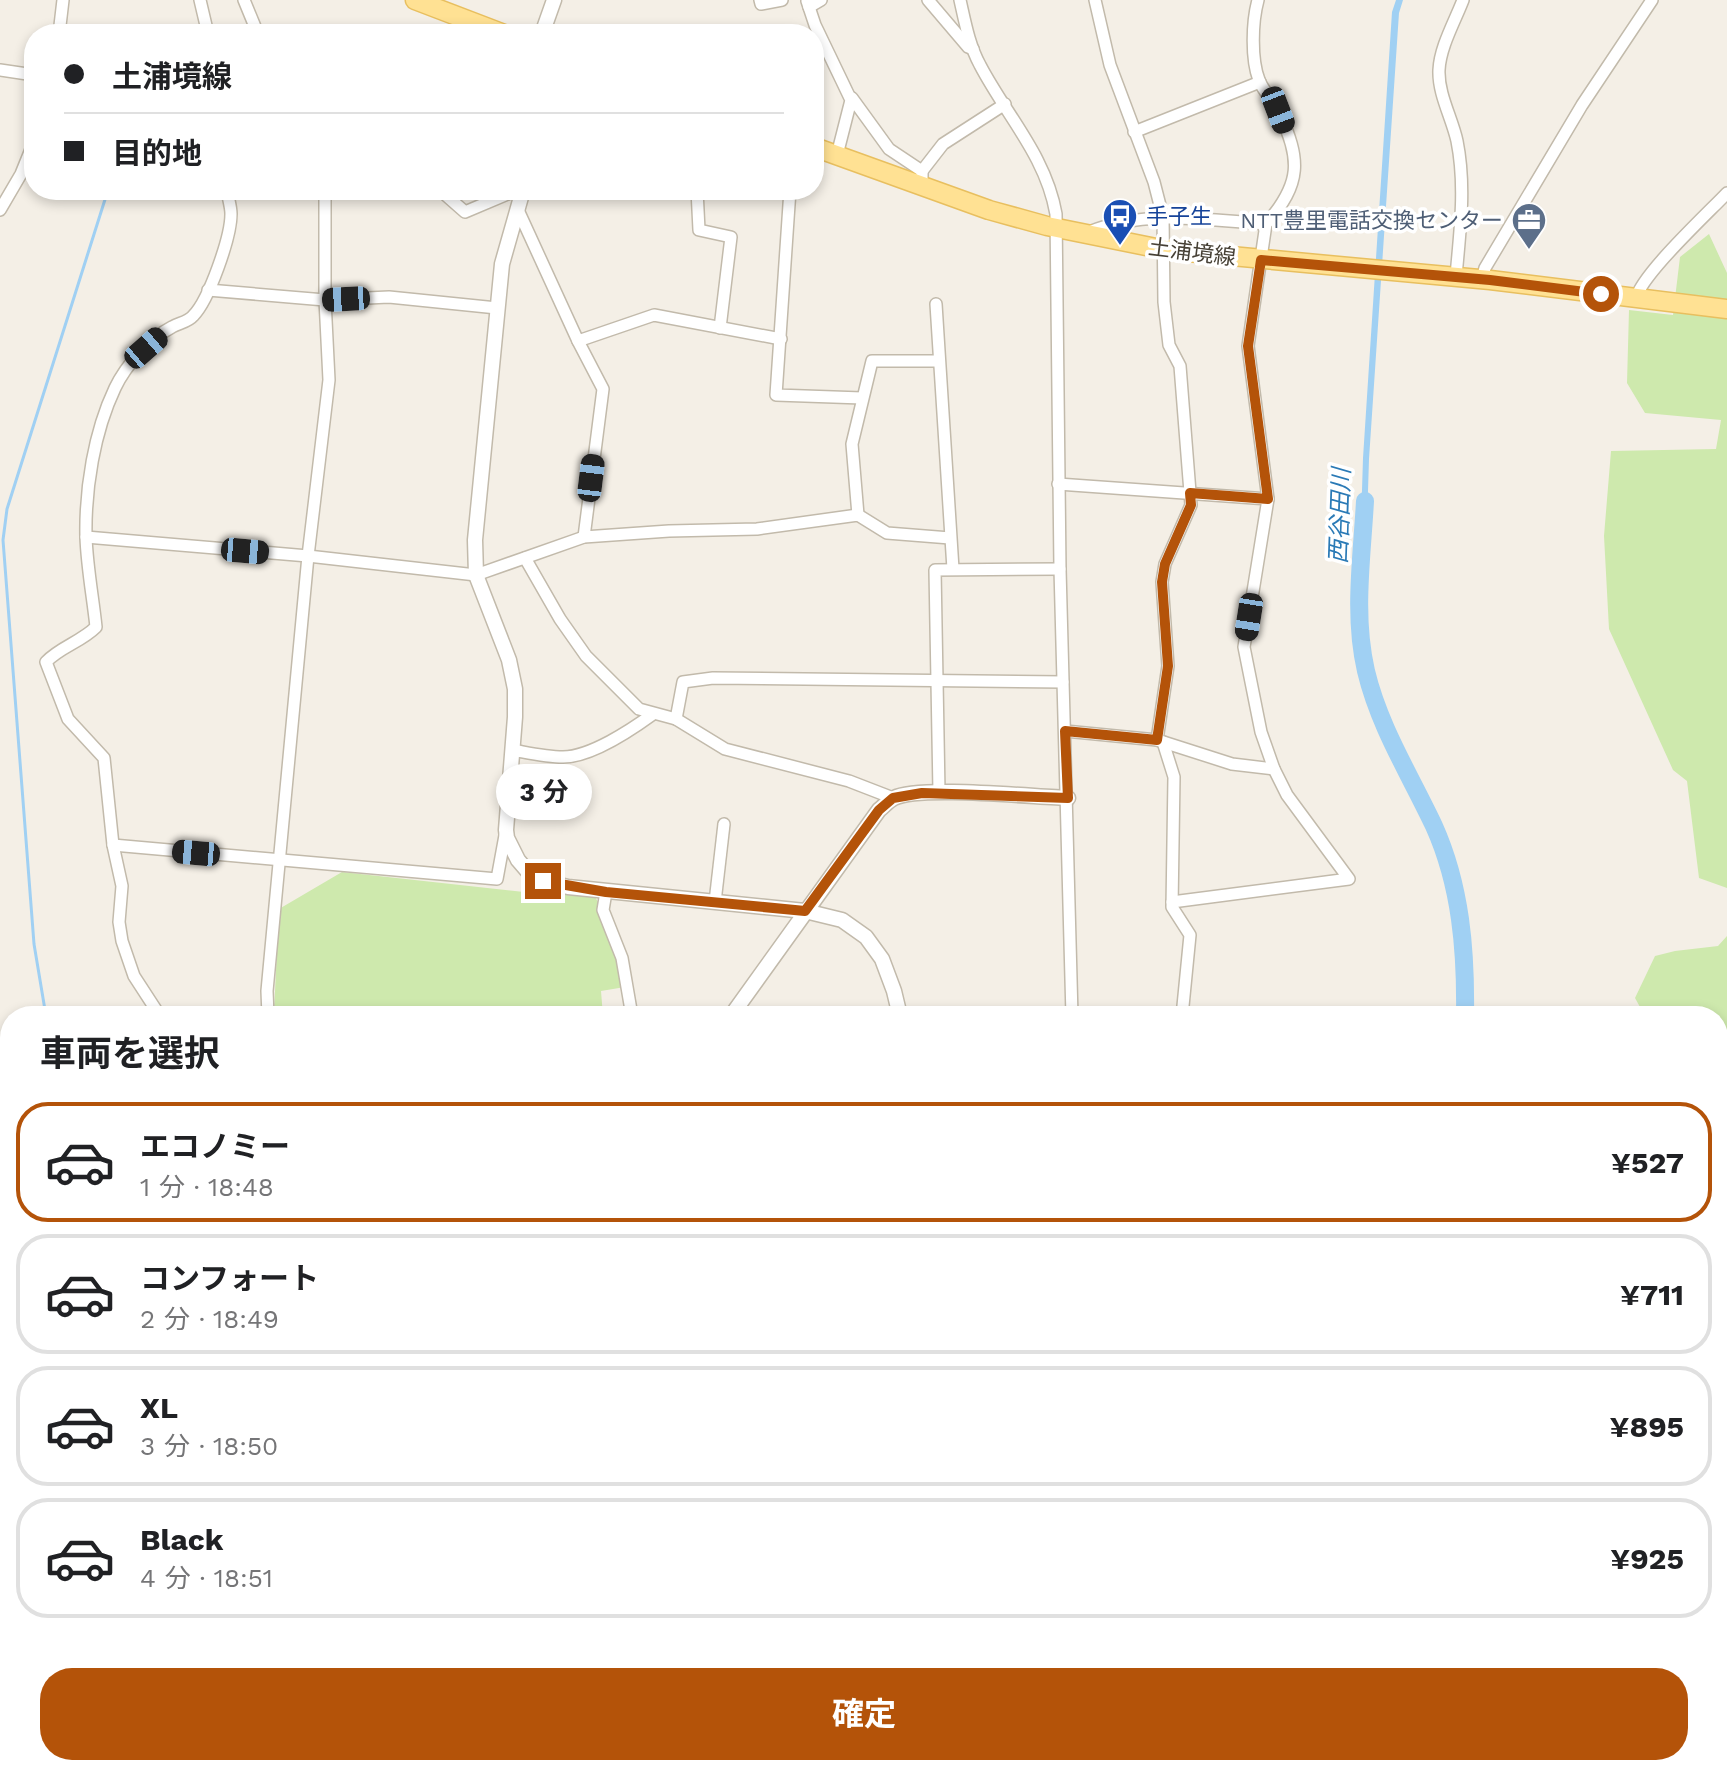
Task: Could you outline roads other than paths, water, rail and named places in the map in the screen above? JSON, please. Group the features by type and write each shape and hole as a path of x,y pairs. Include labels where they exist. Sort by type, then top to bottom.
{"main road":[{"path":"415,0 478,24"},
{"name":"土浦境線","path":"824,150 922,179 989,210 1056,228 1166,250 1456,276 1727,309"}],"street":[{"path":"60,24 63,0"},
{"path":"200,0 206,24"},
{"path":"244,0 254,24"},
{"path":"546,24 554,0"},
{"path":"760,0 761,4 782,0"},
{"path":"815,24 808,4 821,0"},
{"path":"928,0 973,49"},
{"path":"960,0 980,65 1022,130 1054,205 1072,1006"},
{"path":"1095,0 1110,65 1154,182 1163,217 1166,250 1164,302 1169,345 1180,366 1191,505 1165,564 1162,582 1168,666 1160,741 1174,777 1172,907 1190,935 1183,1006"},
{"path":"1172,902 1349,879 1287,795 1274,769 1261,732 1244,647 1268,499 1248,346 1266,224 1278,211 1295,178 1294,153 1287,133 1278,110 1260,82 1255,46 1258,0"},
{"path":"1456,276 1463,200 1461,172 1457,142 1439,70 1444,48 1463,0"},
{"path":"1482,279 1485,268 1582,105 1652,0"},
{"path":"824,43 850,94 889,149 922,179 943,144 1005,104"},
{"path":"0,70 24,74"},
{"path":"1134,132 1260,82"},
{"path":"837,155 850,112 850,94"},
{"path":"0,210 24,167"},
{"path":"1636,299 1654,271 1727,193"},
{"path":"154,1006 134,976 122,941 119,922 122,886 113,845 104,758 68,719 46,662 56,651 88,635 96,627 86,537 94,458 114,390 126,368 146,348 170,328 191,319 208,290 231,215 229,200"},
{"path":"266,1006 308,556 329,380 325,200"},
{"path":"451,200 465,212 493,200"},
{"path":"113,845 497,879 506,830 515,689 509,660 476,575 475,540 502,264 520,200"},
{"path":"698,200 699,230 731,237 720,328"},
{"path":"789,200 776,395 862,398"},
{"path":"518,210 603,389 584,537"},
{"path":"1084,234 1130,220 1163,217 1266,224"},
{"path":"208,290 325,300 389,297 497,308"},
{"path":"936,304 953,569"},
{"path":"578,341 654,315 781,339"},
{"path":"858,515 852,444 872,361 939,361"},
{"path":"1058,484 1268,499"},
{"path":"86,537 308,556 476,575 584,537 757,529 858,515 887,533 950,538"},
{"path":"525,558 560,619 586,656 639,709 676,719 725,749 849,781 893,798 939,792 1068,798"},
{"path":"939,792 935,570 1060,569"},
{"path":"676,719 683,682 713,678 1063,682"},
{"path":"512,750 565,757 590,750 631,730 653,714"},
{"path":"1065,731 1160,741 1232,764 1274,769"},
{"path":"738,1006 879,810 893,798"},
{"path":"715,902 724,824"},
{"path":"506,830 510,847 530,874 554,884 805,911 842,920 866,937 882,959 898,1006"},
{"path":"606,892 603,910 622,958 630,1006"}],"water":[{"path":"1396,0 1403,0 1399,13 1367,523 1361,522 1363,458 1392,12"}],"waterway":[{"path":"44,1006 34,944 3,540 7,509 105,200"},
{"name":"西谷田川","path":"1365,501 1359,607 1366,671 1387,731 1434,826 1450,872 1463,943 1465,1006"}],"place":[{"name":"手子生","path":"1120,247"},
{"name":"NTT豊里電話交換センター","path":"1529,251"}]}
